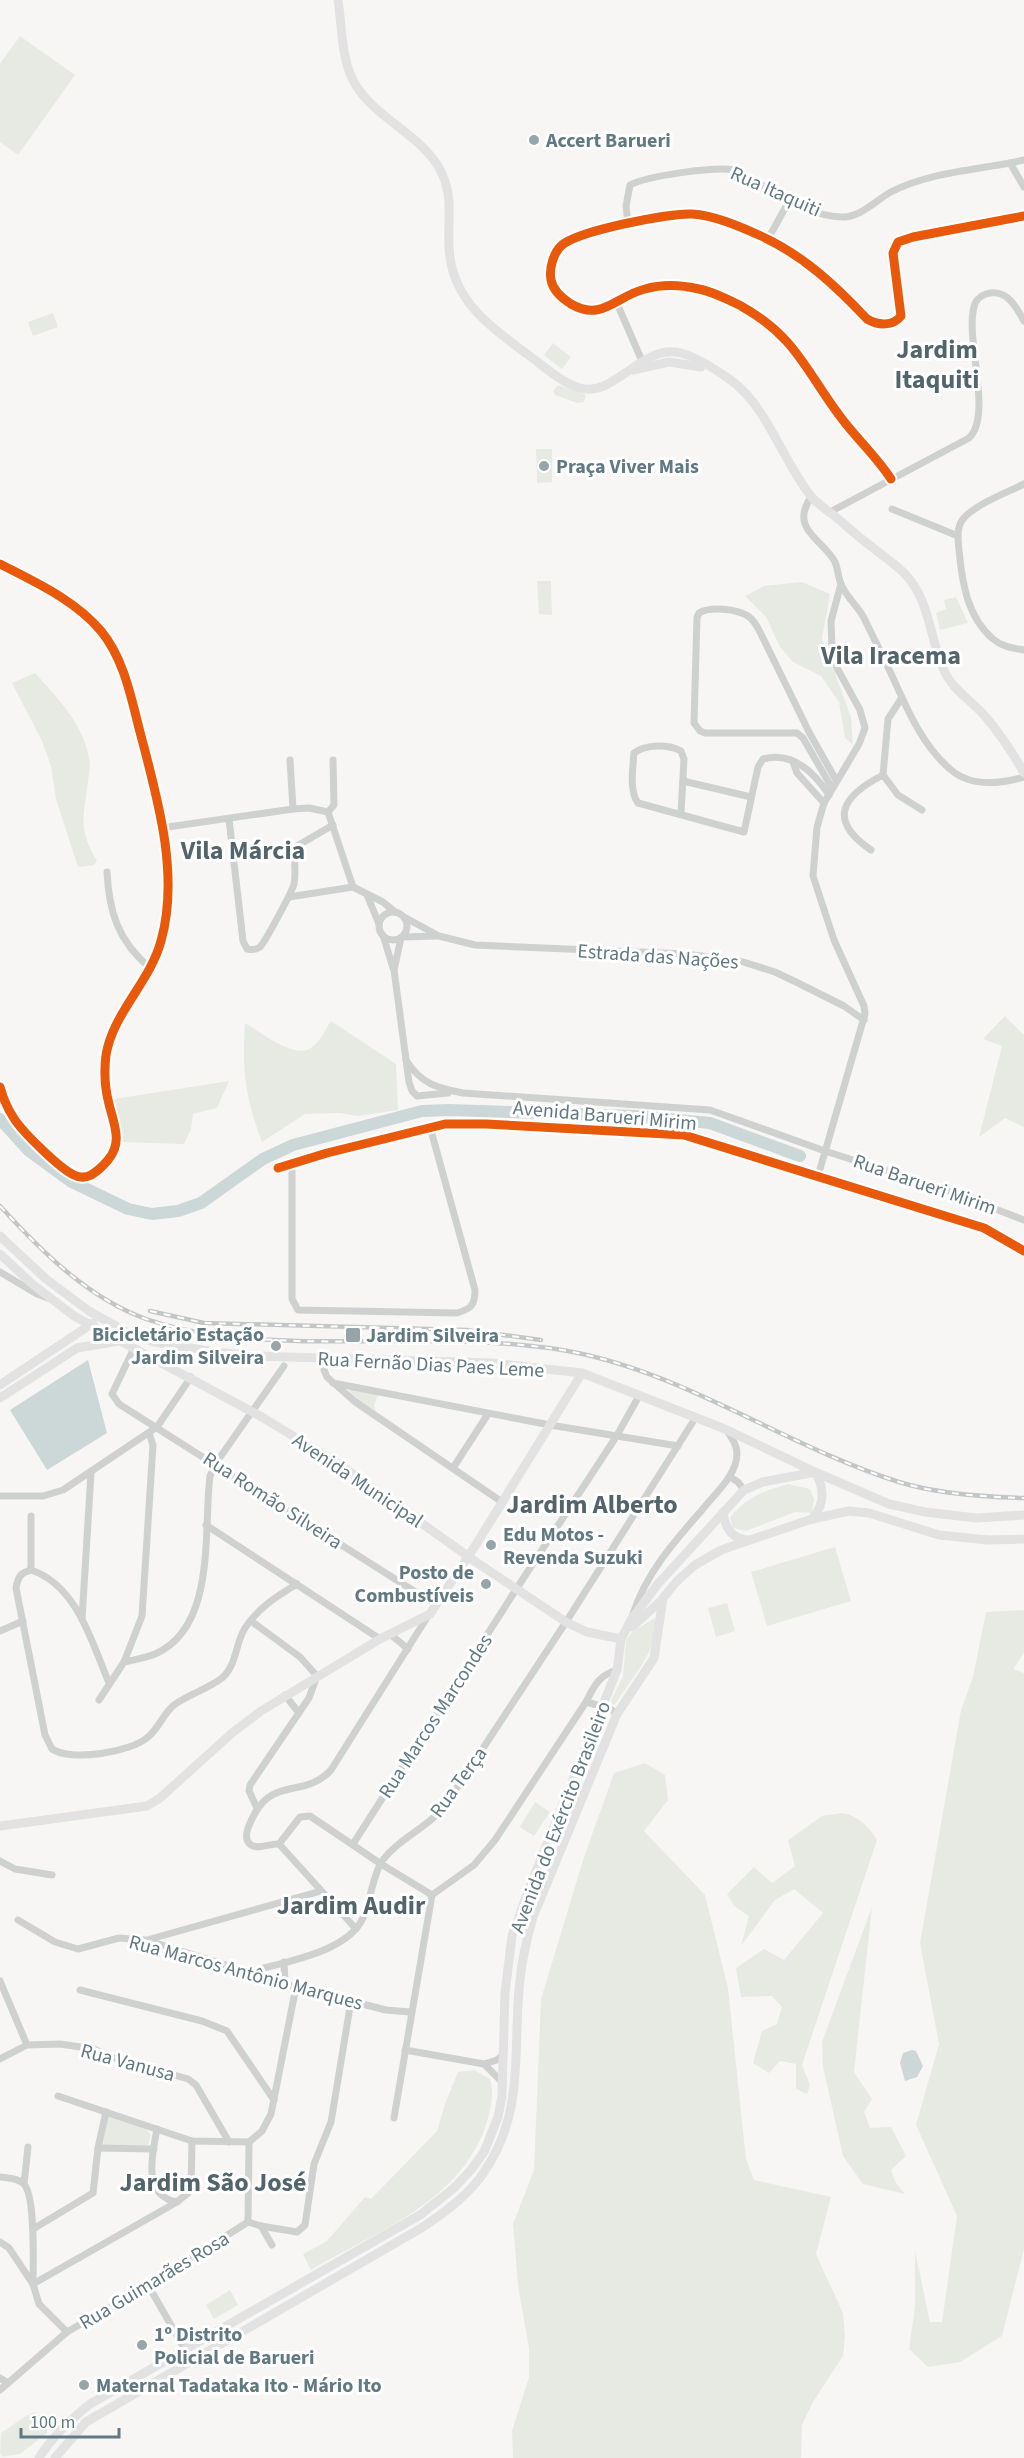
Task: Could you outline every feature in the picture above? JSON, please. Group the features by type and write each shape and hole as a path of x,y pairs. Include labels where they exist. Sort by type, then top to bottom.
{"main road":[{"path":"338,0 345,49 354,82 370,102 415,140 437,164 442,173 451,204 449,250 452,269 474,310 502,337 576,387 599,388 642,361 654,356 679,352 730,379 745,393 811,497 893,563 915,587 927,611 943,670 960,693 983,714 1004,740 1024,775"},
{"path":"623,374 669,362 684,363 718,372"},
{"name":"Rua Fernão Dias Paes Leme","path":"0,1236 71,1299 128,1333 172,1346 215,1352 326,1359 492,1363 582,1373 725,1429 889,1504 925,1512 976,1518 1024,1515"},
{"path":"0,1248 15,1251"},
{"name":"Avenida Municipal","path":"0,1254 74,1316 191,1377 340,1465 566,1622 587,1632 621,1639"},
{"path":"74,1316 75,1336"},
{"path":"0,1385 90,1325 104,1320"},
{"path":"128,1333 134,1348"},
{"path":"0,1398 77,1348 119,1341"},
{"path":"0,1824 147,1806 168,1791 248,1720 285,1695 380,1639 430,1614 582,1373"},
{"path":"744,1490 763,1482 815,1472 820,1482 822,1498 818,1511 812,1519"},
{"name":"Avenida do Exército Brasileiro","path":"39,2458 48,2443 61,2429 90,2404 255,2311 437,2203 454,2188 484,2152 498,2117 502,2096 505,1993 512,1936 617,1670 621,1639 631,1620 657,1585 744,1490"},
{"path":"621,1639 677,1581 703,1559 721,1550 833,1513 862,1511 939,1535 987,1540 1024,1539"},
{"path":"723,1512 729,1531 742,1539 750,1540"},
{"name":"Avenida do Exército Brasileiro","path":"55,2458 86,2422 400,2241 442,2214 471,2189 484,2174 505,2133 512,2109 519,1981 524,1948 533,1917 617,1714 654,1658 663,1598"},
{"path":"502,2096 512,2109"}],"street":[{"name":"Rua Itaquiti","path":"628,224 626,206 630,185 641,181 716,169 735,170 789,201 829,214 850,216 891,192 917,182 1024,160"},
{"path":"1010,163 1024,187"},
{"path":"768,239 789,201"},
{"path":"891,479 841,418 793,347 778,331 749,311 714,293 687,287 653,287 627,294 600,310 587,311 566,301 556,291 552,282 550,271 560,247 576,237 628,224 681,214 695,214 768,239 827,278 867,319 874,323 885,324 898,320 902,316 893,253 898,242 906,238 1024,216"},
{"path":"830,512 969,438 977,428 979,414 973,327 974,306 977,300 986,294 1003,295 1012,302 1024,321"},
{"path":"616,301 642,361"},
{"path":"1024,484 970,513 959,525 958,536 963,590 975,615 993,639 1000,644 1024,650"},
{"path":"811,497 804,509 805,524 811,536 835,563 841,584 864,618 901,699 932,749 956,773 988,783 1004,782 1024,775"},
{"path":"892,509 958,536"},
{"path":"0,564 81,610 110,643 128,686 161,828 166,866 166,907 162,940 150,968 111,1037 106,1053 105,1081 116,1127 114,1153 100,1169 90,1176 84,1178 65,1170 15,1120 0,1087"},
{"path":"818,1176 864,1020 864,1005 834,940 813,876 817,827 824,803 859,744 865,728 860,710 837,668 832,648 831,621 841,584"},
{"path":"831,791 816,762 807,736 760,632 751,618 740,612 713,609 699,613 697,617 694,723 696,727 705,732 794,732 807,736 836,780"},
{"path":"901,699 888,719 883,775 898,795 922,810"},
{"path":"681,813 684,759 681,751 661,746 642,749 634,753 635,800 644,806 681,813 744,832 761,761 781,757 804,765 831,791"},
{"path":"816,762 823,758"},
{"path":"290,760 293,809"},
{"path":"328,812 334,805 333,760"},
{"path":"793,762 797,773 808,782 824,803"},
{"path":"808,782 813,773"},
{"path":"872,850 849,832 846,824 846,809 851,796 883,775"},
{"path":"684,781 751,797"},
{"path":"161,828 293,809 309,808 328,812"},
{"path":"328,812 353,887"},
{"path":"229,819 244,946 252,950 260,947 289,897 295,881 297,846 333,825"},
{"path":"108,872 110,906 116,924 138,958 150,968"},
{"path":"289,897 353,887 383,902 406,918 407,929 401,937 394,970"},
{"path":"367,895 394,970 406,1060"},
{"path":"379,924 387,913 395,912"},
{"name":"Estrada das Nações","path":"406,918 440,936 475,945 686,954 740,961 775,972 844,1006 864,1020"},
{"path":"382,935 393,940 401,937"},
{"name":"Estrada das Nações","path":"401,937 440,936"},
{"name":"Avenida Barueri Mirim","path":"406,1060 409,1082 412,1091 417,1095 463,1093 710,1110 825,1151"},
{"name":"Avenida Barueri Mirim","path":"406,1060 414,1073 423,1080 443,1089 463,1093"},
{"name":"Avenida Barueri Mirim","path":"278,1168 292,1162 445,1124 486,1124 684,1135 984,1228 1024,1251"},
{"path":"292,1162 292,1299 298,1310 457,1313 472,1307 475,1290 430,1127"},
{"name":"Rua Barueri Mirim","path":"825,1151 944,1189 1024,1220"},
{"path":"0,1272 37,1294 51,1298"},
{"name":"Rua Romão Silveira","path":"134,1348 112,1394 119,1404 216,1463 436,1605"},
{"path":"326,1359 325,1374 333,1383 502,1502"},
{"path":"124,1662 156,1653 167,1647 179,1636 187,1624 201,1591 210,1476 216,1463 284,1366"},
{"path":"0,1496 52,1495 91,1473 157,1427 191,1377"},
{"path":"333,1383 488,1414 678,1446"},
{"path":"348,1395 348,1387 352,1387"},
{"name":"Rua Marcos Marcondes","path":"353,1844 616,1437 639,1396"},
{"path":"453,1468 488,1414"},
{"name":"Rua Terça","path":"356,1929 362,1921 381,1864 403,1841 439,1814 566,1622 696,1417"},
{"path":"631,1620 644,1585 673,1544 730,1477 736,1463 737,1446 725,1429"},
{"path":"99,1700 124,1662 142,1616 153,1445 150,1432"},
{"path":"82,1619 91,1473"},
{"path":"730,1477 744,1490"},
{"path":"31,1516 31,1570"},
{"path":"206,1525 380,1639"},
{"path":"673,1544 682,1558"},
{"path":"109,1683 82,1619 73,1604 47,1576 31,1570 18,1576 16,1588 47,1741 56,1752 66,1754 127,1749 149,1737 174,1706 222,1678 230,1668 244,1629 268,1602 297,1584"},
{"path":"430,1614 331,1770 318,1781 276,1792 257,1808 246,1833 249,1842 255,1846 279,1844 300,1817 305,1815 432,1895"},
{"path":"0,1631 23,1621"},
{"path":"251,1621 300,1657 317,1676 300,1713 250,1785 249,1791 257,1808"},
{"path":"390,1634 408,1649"},
{"path":"394,2118 410,2012 432,1895 474,1865 495,1840 586,1702 597,1681 609,1672 617,1670"},
{"path":"285,1695 300,1713"},
{"path":"586,1702 617,1714"},
{"path":"249,1972 338,1944 356,1929 279,1844"},
{"path":"0,1861 15,1869 52,1875"},
{"path":"146,1940 321,1891"},
{"name":"Rua Marcos Antônio Marques","path":"18,1920 55,1942 78,1949 119,1938 146,1940 296,1987 386,2010 410,2012"},
{"path":"284,1962 285,1983"},
{"path":"0,1982 27,2045 0,2060"},
{"path":"58,2096 192,2141 249,2142 268,2124 296,1987"},
{"path":"80,1990 202,2020 227,2031 274,2100"},
{"path":"248,2222 297,2232 305,2224 314,2164 331,2121 351,2001"},
{"name":"Rua Vanusa","path":"27,2045 60,2044 94,2049 108,2056 188,2079 196,2085 229,2142"},
{"path":"405,2050 484,2064 491,2063 502,2056"},
{"path":"484,2064 501,2081"},
{"path":"33,2229 89,2197 95,2186 98,2148 106,2112"},
{"path":"157,2129 153,2149 154,2187 164,2199 177,2202"},
{"path":"33,2284 184,2198 191,2187 192,2141"},
{"name":"Rua Guimarães Rosa","path":"0,2390 3,2380 67,2332 148,2285 248,2222 249,2142"},
{"path":"28,2147 24,2184 33,2229 33,2284 39,2304 67,2332"},
{"path":"98,2148 153,2149"},
{"path":"0,2177 24,2184"},
{"path":"261,2226 272,2245"},
{"path":"0,2242 9,2248 33,2284"},
{"path":"148,2285 191,2360"}],"shaded area":[{"path":"20,36 75,75 18,155 0,142 0,64"},
{"path":"53,313 58,327 33,336 28,322"},
{"path":"553,343 571,357 562,369 544,355"},
{"name":"Praça Viver Mais","path":"558,385 586,395 584,402 577,403 555,395 553,391"},
{"name":"Praça Viver Mais","path":"536,449 552,449 552,482 537,483"},
{"path":"537,581 551,581 552,615 539,614"},
{"path":"802,582 830,594 822,638 851,717 853,745 845,738 839,702 821,676 793,662 780,647 766,617 745,596 764,586"},
{"path":"956,597 968,623 940,630 936,613 946,609 944,600"},
{"path":"35,673 68,712 86,745 90,767 84,830 97,861 94,865 78,867 56,799 51,766 42,741 12,683"},
{"path":"1005,1016 1024,1035 1024,1127 1005,1118 979,1137 1002,1046 983,1039"},
{"path":"331,1021 396,1064 398,1110 358,1116 339,1113 305,1114 262,1142 246,1084 245,1023 278,1044 305,1050 318,1042"},
{"path":"229,1081 217,1108 193,1114 191,1129 184,1144 121,1142 122,1132 114,1099"},
{"path":"88,1360 107,1433 47,1470 10,1410"},
{"path":"350,1389 382,1395 377,1397 374,1406 376,1411 348,1394"},
{"path":"788,1484 810,1489 814,1499 812,1513 795,1512 746,1531 733,1528 730,1518 749,1500 763,1492"},
{"path":"835,1547 851,1601 767,1626 751,1572"},
{"path":"727,1603 735,1631 716,1637 708,1608"},
{"path":"1024,1610 1024,1653 1013,1669 1024,1673 1024,2249 1002,2336 960,2362 928,2367 909,2349 915,2307 915,2251 930,2322 942,2322 957,2216 916,2125 939,2044 920,1943 961,1710 973,1677 986,1612"},
{"path":"655,1618 653,1642 648,1653 637,1673 613,1705 611,1701 623,1676 626,1640 633,1631"},
{"path":"645,1763 665,1775 668,1800 644,1831 705,1895 728,1988 746,2159 754,2180 831,2197 816,2254 843,2313 845,2337 843,2356 813,2402 802,2425 801,2458 513,2458 512,2431 529,2377 529,2348 518,2286 513,2224 534,2170 541,1999 584,1857 614,1773"},
{"path":"535,1802 550,1812 534,1836 520,1827"},
{"path":"842,1813 862,1822 877,1840 802,2065 810,2085 807,2094 796,2089 796,2064 780,2061 769,2073 753,2063 762,2031 777,2024 782,2007 772,1996 741,1997 736,1968 764,1949 784,1960 823,1913 794,1889 775,1900 741,1946 749,1916 734,1906 727,1894 754,1867 772,1883 795,1866 788,1840 822,1816"},
{"path":"872,1907 854,2072 872,2099 864,2112 870,2128 891,2127 906,2156 891,2170 896,2183 905,2194 863,2184 843,2156 823,2067 822,2042"},
{"path":"916,2051 923,2066 917,2077 905,2081 900,2063 903,2053"},
{"path":"474,2070 490,2079 492,2092 489,2116 472,2154 455,2177 412,2213 311,2270 303,2254 327,2241 365,2197 371,2199 437,2131 458,2072"},
{"path":"106,2117 145,2128 151,2135 148,2145 103,2145"},
{"path":"230,2290 238,2305 214,2319 206,2305"},
{"path":"35,2412 46,2424 47,2433 20,2454 2,2457 0,2453 1,2433"}],"waterway":[{"path":"0,1119 29,1151 70,1181 128,1209 152,1214 178,1211 201,1203 263,1159 293,1145 422,1111 636,1116 710,1123 800,1156"}],"railway":[{"path":"0,1206 32,1240 85,1286 125,1310 165,1325 221,1336 260,1339 497,1343 562,1350 606,1360 649,1374 856,1467 899,1482 945,1492 1024,1498"},
{"path":"150,1311 204,1323 466,1330 541,1340"}],"cycle path":[{"path":"891,479 842,419 799,356 775,330 760,318 715,294 679,286 652,287 635,292 600,309 582,309 564,299 554,288 551,271 556,253 570,240 624,224 680,214 709,217 753,233 791,252 831,283 867,319 886,324 894,322 901,316 893,253 898,242 913,237 1024,216"},
{"path":"0,564 54,593 79,610 101,631 116,654 130,692 159,809 164,836 168,889 166,915 156,956 116,1025 106,1055 106,1086 116,1133 115,1147 108,1160 87,1177 78,1177 68,1171 42,1150 20,1126 12,1116 0,1087"},
{"path":"278,1168 327,1153 445,1124 486,1124 684,1135 984,1228 1024,1251"}],"place":[{"name":"Accert Barueri","path":"534,140"},
{"name":"Praça Viver Mais","path":"544,466"},
{"name":"Jardim Silveira","path":"353,1335"},
{"name":"Bicicletário Estação Jardim Silveira","path":"276,1346"},
{"name":"Edu Motos - Revenda Suzuki","path":"491,1545"},
{"name":"Posto de Combustíveis","path":"486,1584"},
{"name":"1º Distrito Policial de Barueri","path":"142,2345"},
{"name":"Maternal Tadataka Ito - Mário Ito","path":"84,2385"}],"district":[{"name":"Jardim Itaquiti","path":"937,364"},
{"name":"Vila Iracema","path":"891,655"},
{"name":"Vila Márcia","path":"243,850"},
{"name":"Jardim Alberto","path":"592,1504"},
{"name":"Jardim Audir","path":"351,1905"},
{"name":"Jardim São José","path":"213,2182"}]}
